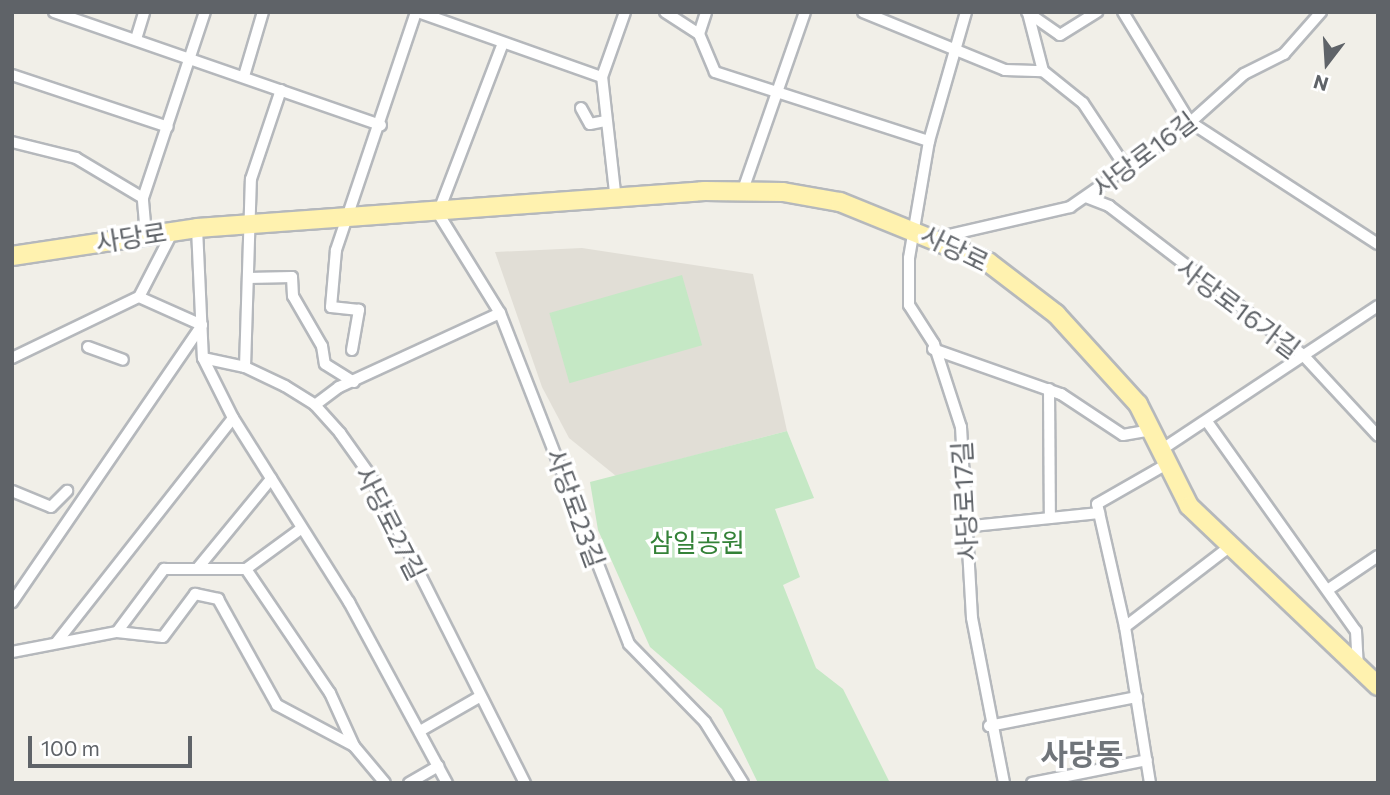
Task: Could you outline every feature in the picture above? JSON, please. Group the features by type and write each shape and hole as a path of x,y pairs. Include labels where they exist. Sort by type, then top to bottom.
{"main road":[{"name":"사당로","path":"12,256 197,228 616,201 743,190 830,200 915,229 988,262 1056,314 1123,385 1152,430 1163,458 1189,506 1228,548 1378,686"}],"street":[{"path":"54,12 136,38 189,62 244,76 381,125"},
{"path":"136,38 144,12"},
{"path":"146,235 143,198 205,12"},
{"path":"244,76 263,12"},
{"path":"352,350 359,310 331,307 336,250 381,125 417,12 602,77"},
{"path":"616,201 602,77 625,12"},
{"path":"665,12 699,34 715,72 779,89 929,141"},
{"path":"699,34 706,12"},
{"path":"743,190 805,12"},
{"path":"863,12 954,46 1005,70 1043,71"},
{"name":"사당로17길","path":"966,12 954,46 929,141 915,229 909,305 933,349 961,427 963,527 989,726 1004,783"},
{"path":"1028,13 1060,34 1097,12"},
{"path":"1123,12 1190,122 1378,244"},
{"name":"사당로16길","path":"936,238 1013,224 1086,197 1124,165 1190,122 1244,74 1284,54 1321,12"},
{"path":"1028,13 1043,71 1083,103 1124,165"},
{"path":"438,213 503,43"},
{"path":"12,75 168,127"},
{"path":"245,367 251,179 281,90"},
{"path":"582,107 590,124 605,121"},
{"path":"12,142 76,158 143,198"},
{"name":"사당로16가길","path":"1086,197 1109,206 1303,355 1378,436"},
{"name":"사당로23길","path":"438,213 500,313 629,644 705,722 743,783"},
{"path":"197,228 203,358 233,418 302,528 420,731 447,783"},
{"path":"12,358 139,297 173,231"},
{"path":"248,278 292,277 293,296 322,346 325,364 354,382"},
{"path":"139,297 202,325"},
{"path":"1150,783 1125,627 1097,505 1208,422 1378,306"},
{"path":"315,405 354,382 500,313"},
{"path":"12,602 202,325"},
{"path":"88,347 123,360"},
{"path":"933,349 1049,389 1124,435 1152,430"},
{"name":"사당로27길","path":"203,358 245,367 315,405 370,475 525,783"},
{"path":"1049,389 1050,518"},
{"path":"56,643 233,418"},
{"path":"1208,422 1261,505 1329,589 1356,631 1358,668"},
{"path":"197,569 271,480"},
{"path":"12,491 51,507 68,491"},
{"path":"963,527 1099,513"},
{"path":"117,632 164,569 246,569 302,528"},
{"path":"1125,627 1228,548"},
{"path":"1329,589 1378,556"},
{"path":"246,569 330,693 354,746 385,783"},
{"path":"12,652 117,632 163,637 195,594 218,599 277,705 354,746"},
{"path":"420,731 481,696"},
{"path":"989,726 1137,697"},
{"path":"1032,783 1147,760"},
{"path":"409,783 438,766"}],"shaded area":[{"path":"582,248 753,274 787,431 616,476 569,438 542,387 495,252"}],"green space":[{"path":"682,275 702,345 569,383 549,313"},
{"name":"삼일공원","path":"787,431 814,498 775,509 800,577 783,585 816,668 843,689 890,783 758,783 722,709 650,647 598,530 590,482"}],"district":[{"name":"사당동","path":"1082,753"}]}
